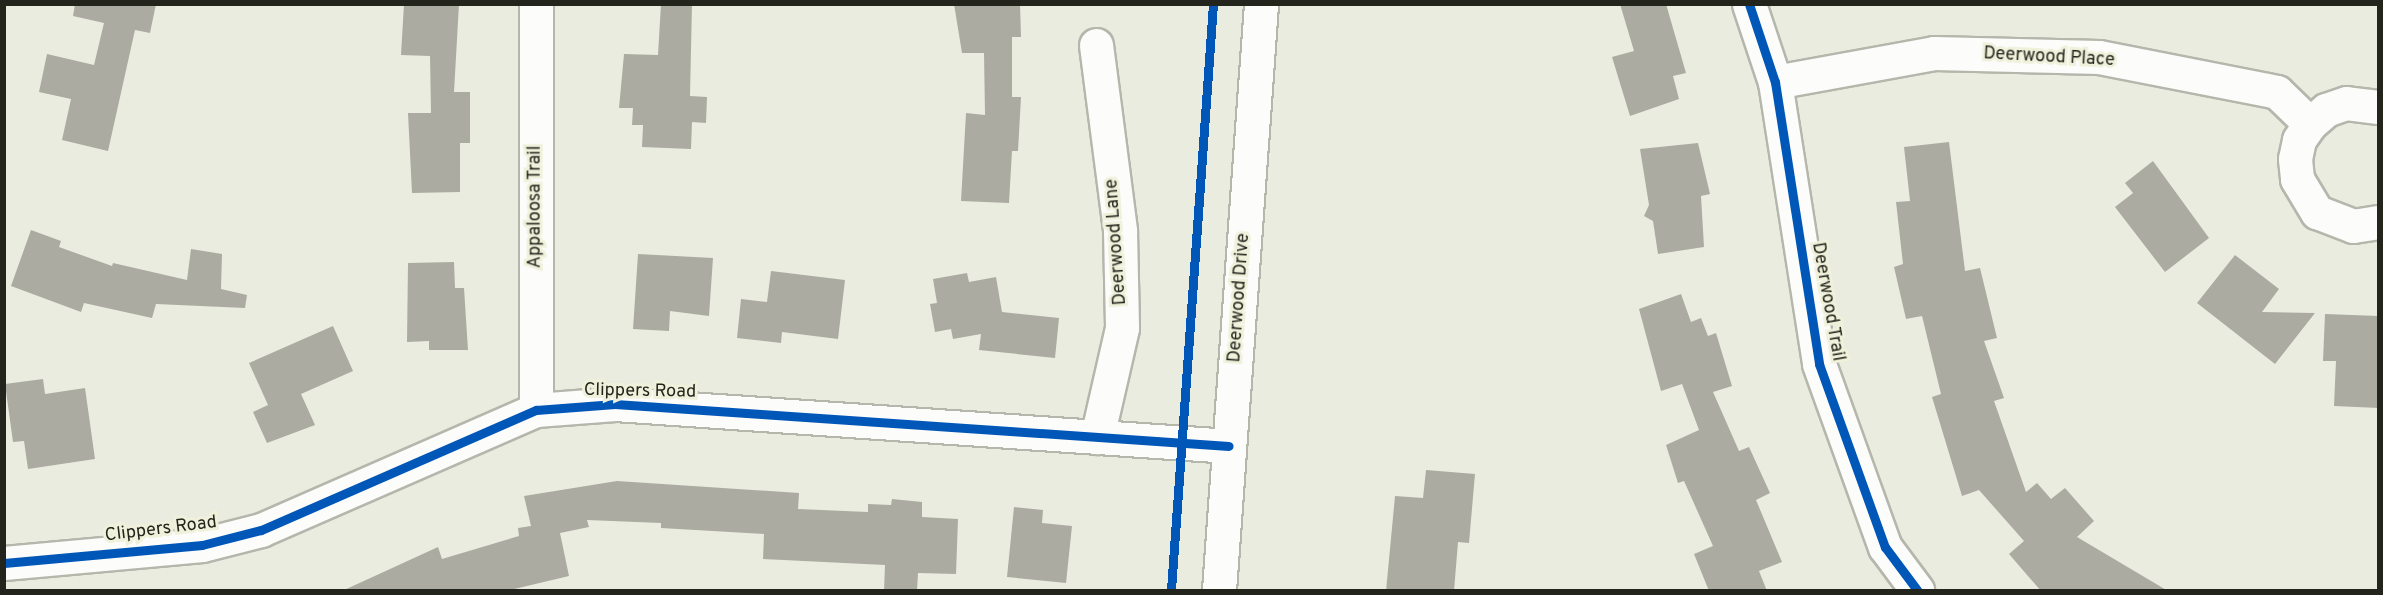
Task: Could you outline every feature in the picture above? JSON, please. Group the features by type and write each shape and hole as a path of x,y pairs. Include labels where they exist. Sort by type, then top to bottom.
{"street":[{"name":"Appaloosa Trail","path":"536,4 536,410"},
{"name":"Deerwood Drive","path":"1219,591 1261,4"},
{"name":"Deerwood Trail","path":"1749,4 1775,82 1819,364 1885,547 1917,591"},
{"name":"Deerwood Lane","path":"1096,45 1120,231 1122,328 1097,437"},
{"name":"Deerwood Place","path":"1775,82 1934,53 2099,57 2277,92 2310,124"},
{"path":"2379,107 2346,103 2326,110 2310,124 2299,140 2295,159 2297,179 2304,197 2317,212 2334,222 2353,226 2379,222"},
{"name":"Clippers Road","path":"4,563 202,545 261,530 536,410 615,404 1229,446"}],"building":[{"path":"75,4 156,4 150,33 135,30 108,151 62,140 71,99 39,92 47,54 94,65 104,23 73,16"},
{"path":"404,4 459,4 454,92 470,92 470,143 460,143 460,192 412,193 408,113 431,113 430,56 401,55"},
{"path":"661,4 692,4 690,96 707,97 706,123 692,122 691,149 642,147 643,125 632,125 633,108 619,108 624,54 658,55"},
{"path":"954,4 1020,4 1021,37 1012,37 1012,97 1021,97 1018,151 1012,151 1009,203 961,201 966,113 985,115 984,53 962,53"},
{"path":"1620,4 1666,4 1686,73 1673,76 1679,99 1630,116 1612,57 1634,51"},
{"path":"1949,142 1965,271 1980,268 1997,338 1984,341 2004,398 1994,401 2026,492 2037,483 2051,499 2065,488 2094,521 2077,537 2168,591 2041,591 2009,554 2024,541 1979,490 1962,496 1932,397 1941,394 1922,316 1906,319 1894,267 1903,264 1896,202 1910,201 1904,147"},
{"path":"1698,143 1710,194 1701,196 1704,247 1658,254 1653,221 1644,216 1649,205 1640,149"},
{"path":"2153,161 2209,238 2165,272 2115,207 2133,193 2125,183"},
{"path":"31,230 61,241 59,247 112,266 113,263 187,280 191,249 222,254 221,289 247,295 245,308 156,304 152,318 84,303 81,312 11,286"},
{"path":"638,254 713,258 709,316 670,311 669,331 633,329"},
{"path":"2235,255 2279,289 2262,312 2315,313 2275,364 2197,303"},
{"path":"454,262 455,288 464,288 468,350 429,350 429,341 407,342 408,263"},
{"path":"771,271 845,280 838,339 782,332 781,343 737,338 741,299 767,302"},
{"path":"967,273 969,282 996,277 1002,312 1059,318 1055,358 979,350 981,334 953,339 951,329 935,332 930,304 937,303 933,279"},
{"path":"1681,294 1691,322 1701,318 1708,336 1716,333 1732,386 1713,392 1739,451 1749,447 1770,493 1756,500 1782,562 1759,571 1767,591 1709,591 1694,554 1713,546 1684,481 1678,483 1666,445 1699,430 1682,384 1661,391 1639,309"},
{"path":"2325,314 2379,316 2379,408 2334,406 2336,361 2323,361"},
{"path":"333,326 353,371 301,394 315,425 267,443 253,412 268,405 249,363"},
{"path":"43,379 45,394 85,388 95,459 28,469 24,441 13,442 5,384"},
{"path":"1426,470 1475,474 1469,543 1458,542 1454,591 1386,591 1395,496 1423,498"},
{"path":"617,481 799,493 798,509 868,512 868,504 891,505 892,499 922,502 922,517 958,519 956,574 918,573 917,591 884,591 885,565 763,559 764,534 661,528 661,523 587,520 589,527 560,533 569,576 506,591 342,591 438,547 442,559 519,536 518,528 531,526 524,496"},
{"path":"1014,507 1043,510 1042,523 1072,526 1066,583 1007,577"}],"cycle path":[{"path":"1171,590 1213,4"},
{"path":"1749,4 1775,82 1819,364 1885,547 1917,590"},
{"path":"4,563 202,545 261,530 536,410 615,404 1229,446"}]}
